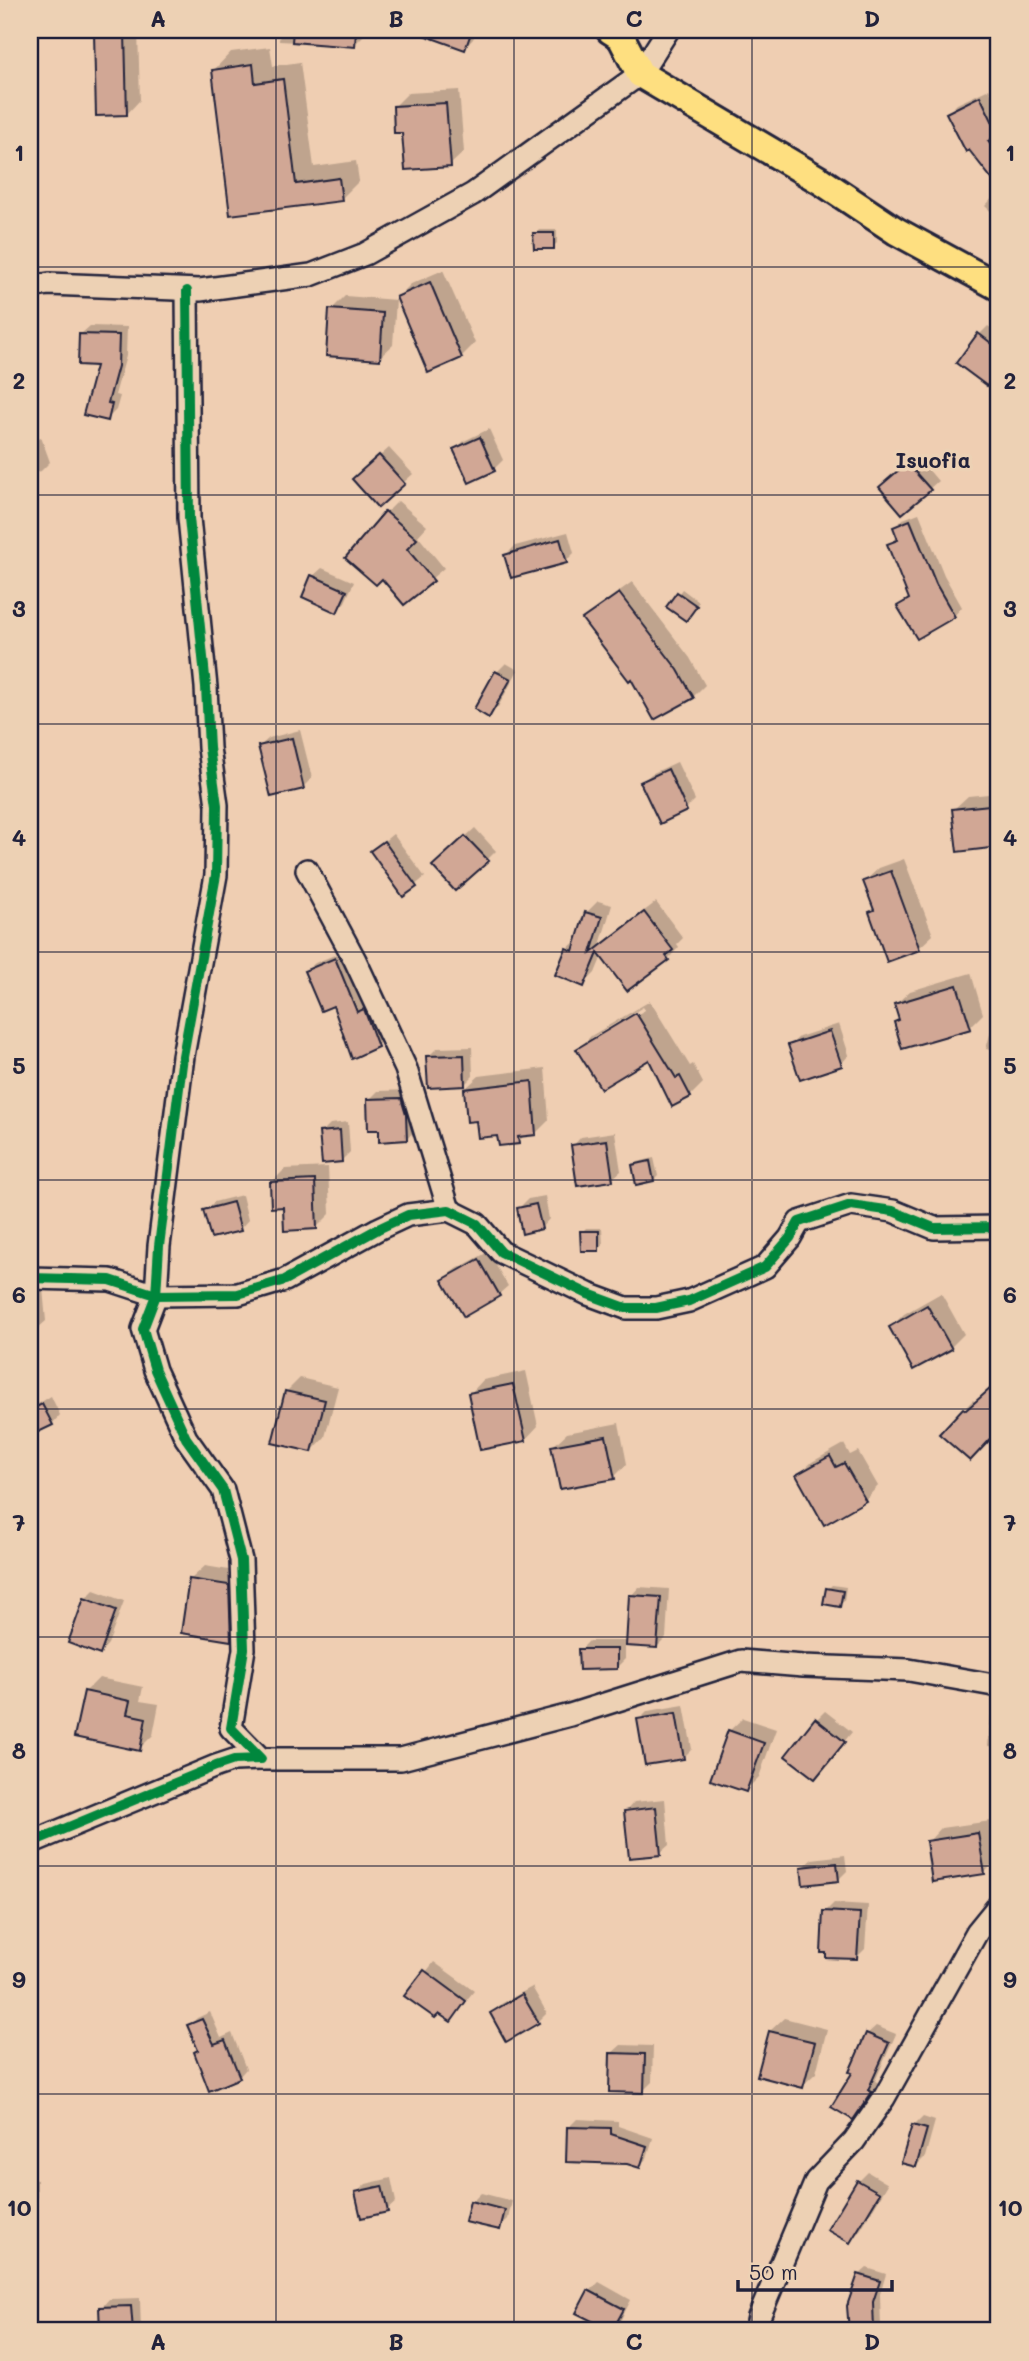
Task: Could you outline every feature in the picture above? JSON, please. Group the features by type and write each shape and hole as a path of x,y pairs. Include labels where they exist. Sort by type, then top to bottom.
{"main road":[{"path":"610,30 621,37 640,74 821,181 896,231 999,287"}],"street":[{"path":"30,287 49,284 187,291 311,275 365,254 473,194 640,74 668,30"},
{"path":"187,291 189,518 206,687 209,748 217,805 216,875 183,1056 159,1246 156,1295 143,1329 155,1370 186,1438 223,1490 241,1560 244,1649 231,1728 261,1759"},
{"path":"307,870 355,961 406,1069 449,1210"},
{"path":"30,1278 110,1280 156,1295 238,1294 285,1280 365,1235 408,1215 449,1210 477,1224 501,1252 588,1294 626,1308 656,1308 689,1301 765,1267 790,1238 799,1222 851,1205 893,1211 934,1228 999,1227"},
{"path":"30,1843 234,1760 401,1759 570,1715 741,1661 909,1670 999,1686"},
{"path":"756,2331 759,2316 816,2181 854,2141 884,2098 977,1932 999,1905"}],"building":[{"path":"293,30 356,30 355,47 292,42"},
{"path":"415,30 472,30 465,50"},
{"path":"125,32 127,115 96,116 94,33"},
{"path":"253,64 255,83 283,79 296,184 339,178 342,201 230,215 212,70"},
{"path":"980,96 999,135 988,141 999,156 999,188 969,150 966,152 946,113"},
{"path":"446,103 451,167 405,170 402,133 394,133 393,106"},
{"path":"533,233 554,233 554,249 534,249"},
{"path":"430,282 462,358 428,373 396,297"},
{"path":"329,309 383,313 380,360 326,356"},
{"path":"978,333 999,349 999,370 987,386 956,363"},
{"path":"79,334 119,335 118,366 108,403 112,404 108,421 83,415 96,366 78,365"},
{"path":"480,437 495,471 469,483 453,449"},
{"path":"379,455 405,484 378,508 352,479"},
{"path":"907,463 931,490 902,514 879,487"},
{"path":"385,511 417,539 407,549 434,581 404,605 382,579 376,585 345,558"},
{"path":"910,520 936,584 955,617 917,639 897,606 909,599 887,544 898,540 893,527"},
{"path":"560,539 567,563 511,578 504,555"},
{"path":"311,575 347,591 337,613 302,597"},
{"path":"677,592 697,606 686,621 666,607"},
{"path":"619,593 678,670 694,698 654,720 631,679 629,681 582,619"},
{"path":"495,671 511,679 489,718 474,709"},
{"path":"292,738 304,789 271,797 258,746"},
{"path":"668,769 687,811 660,824 640,782"},
{"path":"999,804 999,847 957,852 952,809"},
{"path":"465,836 489,861 455,891 432,866"},
{"path":"384,841 417,887 403,897 370,851"},
{"path":"891,871 920,950 887,962 869,912 874,910 863,881"},
{"path":"585,912 602,917 591,953 644,912 673,950 666,956 669,960 627,991 598,953 584,987 555,975 566,948 573,951"},
{"path":"335,958 357,1012 364,1009 378,1047 352,1059 333,1006 321,1011 304,971"},
{"path":"957,985 971,1029 902,1049 894,1022 899,1020 894,1004"},
{"path":"636,1013 676,1078 680,1076 691,1097 672,1107 649,1060 601,1089 576,1049"},
{"path":"830,1031 842,1066 800,1080 788,1045"},
{"path":"464,1055 465,1086 428,1088 426,1056"},
{"path":"532,1081 536,1135 518,1137 519,1144 499,1146 497,1136 478,1138 476,1121 467,1122 464,1089"},
{"path":"401,1098 406,1115 407,1140 379,1142 379,1130 368,1130 367,1099"},
{"path":"340,1130 342,1162 322,1164 319,1132"},
{"path":"607,1140 613,1181 577,1186 571,1145"},
{"path":"650,1161 654,1181 636,1185 632,1165"},
{"path":"315,1180 317,1229 284,1231 283,1207 271,1208 270,1182"},
{"path":"233,1202 241,1231 211,1238 203,1210"},
{"path":"536,1204 542,1229 522,1234 517,1208"},
{"path":"580,1231 599,1231 599,1251 581,1251"},
{"path":"479,1259 500,1296 464,1317 442,1280"},
{"path":"927,1305 952,1349 913,1370 889,1327"},
{"path":"999,1381 999,1430 970,1461 939,1434 963,1408 966,1410"},
{"path":"513,1384 526,1441 480,1450 468,1393"},
{"path":"285,1391 325,1400 312,1452 272,1443"},
{"path":"42,1404 53,1425 30,1436 30,1410"},
{"path":"606,1436 615,1479 560,1489 551,1446"},
{"path":"830,1456 836,1467 844,1463 866,1501 824,1525 796,1475"},
{"path":"189,1579 229,1585 231,1641 181,1633"},
{"path":"826,1588 843,1591 840,1607 823,1604"},
{"path":"629,1595 661,1597 657,1648 626,1646"},
{"path":"84,1598 116,1610 100,1655 68,1643"},
{"path":"578,1649 617,1649 617,1669 579,1670"},
{"path":"84,1691 130,1701 127,1714 146,1718 140,1751 74,1737"},
{"path":"676,1713 684,1759 645,1765 637,1719"},
{"path":"815,1718 845,1742 815,1779 785,1756"},
{"path":"728,1730 764,1743 746,1792 710,1780"},
{"path":"656,1807 661,1855 629,1858 624,1811"},
{"path":"978,1833 985,1874 932,1882 926,1841"},
{"path":"837,1863 839,1881 803,1885 801,1867"},
{"path":"823,1911 860,1913 857,1959 826,1958 826,1953 821,1953"},
{"path":"424,1970 466,2001 451,2022 439,2014 435,2018 404,1996"},
{"path":"522,1994 539,2023 506,2042 490,2013"},
{"path":"202,2019 214,2044 225,2040 240,2078 209,2091 194,2052 198,2050 187,2025"},
{"path":"769,2031 815,2042 803,2088 757,2076"},
{"path":"866,2033 889,2043 868,2090 872,2092 853,2120 831,2107 852,2073 849,2072"},
{"path":"610,2053 645,2054 644,2093 609,2092"},
{"path":"912,2125 927,2129 916,2167 901,2163"},
{"path":"567,2127 611,2128 611,2134 647,2146 640,2168 627,2164 566,2162"},
{"path":"857,2180 880,2193 850,2243 827,2230"},
{"path":"382,2186 388,2212 361,2218 355,2192"},
{"path":"470,2201 505,2210 500,2230 465,2222"},
{"path":"858,2274 880,2281 873,2302 874,2331 849,2331 847,2306"},
{"path":"588,2290 624,2309 612,2331 576,2313"},
{"path":"131,2306 133,2331 100,2331 99,2307"}],"cycle path":[{"path":"30,1843 216,1766 234,1760 261,1759 231,1728 244,1649 241,1560 223,1490 186,1438 155,1370 143,1329 156,1295 159,1246 183,1056 216,875 217,805 209,748 206,687 189,518 187,291"},
{"path":"30,1278 110,1280 156,1295 238,1294 285,1280 408,1215 449,1210 477,1224 501,1252 588,1294 626,1308 656,1308 689,1301 765,1267 790,1238 799,1222 851,1205 893,1211 934,1228 999,1227"}],"district":[{"name":"Isuofia","path":"933,459"}]}
